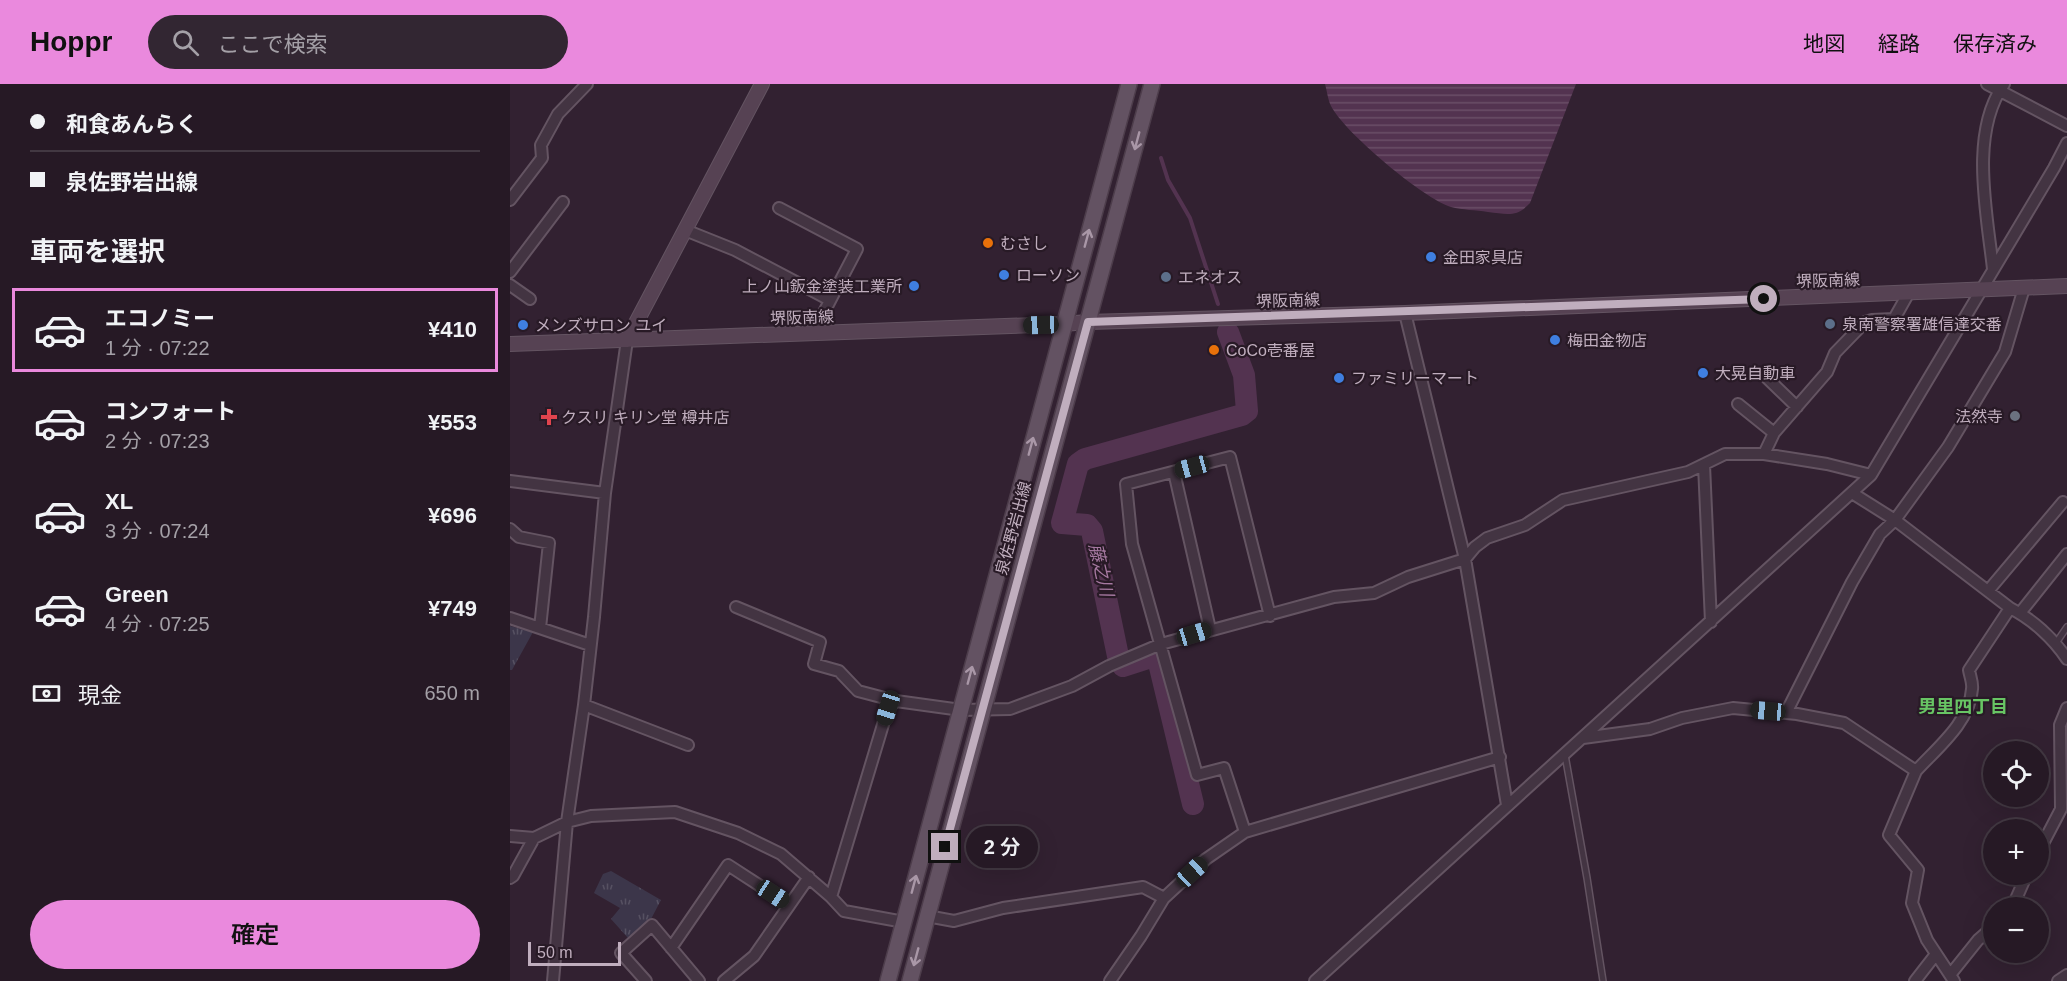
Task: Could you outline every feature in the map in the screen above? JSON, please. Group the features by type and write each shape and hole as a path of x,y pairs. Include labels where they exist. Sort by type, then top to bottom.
{"main road":[{"path":"627,340 762,84"},
{"name":"泉佐野岩出線","path":"888,981 1129,84"},
{"name":"泉佐野岩出線","path":"910,981 1152,84"},
{"name":"堺阪南線","path":"510,344 1088,322 1405,313 2067,286"}],"street":[{"path":"510,200 542,158 542,145 558,114 587,84"},
{"path":"1988,84 2002,87 2067,126"},
{"path":"1993,270 1983,175 1985,134 1991,105 2002,87"},
{"path":"1315,981 1871,475 2067,143"},
{"path":"510,272 563,202"},
{"path":"779,208 857,249 830,300 816,333"},
{"path":"685,230 735,250 830,300"},
{"path":"510,285 530,299"},
{"path":"1786,713 1852,582 1880,534 1895,520 1948,447 2005,352 2025,288"},
{"path":"1764,454 1774,434 1827,372 1835,353 1865,322 1894,319 1908,294"},
{"path":"1405,313 1465,559 1507,805"},
{"path":"553,981 567,822 584,705 605,493 627,340"},
{"path":"1767,378 1797,407"},
{"path":"1738,404 1774,434"},
{"path":"736,607 820,642 814,664 839,671 858,690 896,700 961,710 1010,709 1072,686 1161,644 1334,597 1374,593 1408,577 1465,559 1475,546 1487,538 1526,525 1563,500 1688,472 1725,454 1764,454 1827,464 1871,475"},
{"path":"1245,832 1224,768 1197,775 1132,544 1126,484 1230,457 1270,616"},
{"path":"1704,465 1711,622"},
{"path":"1174,472 1210,629"},
{"path":"510,481 605,493"},
{"path":"1852,493 1895,520 2015,611 2056,643 2067,659"},
{"path":"1988,591 2063,502"},
{"path":"510,529 519,537 549,543 540,628"},
{"path":"1983,936 1952,978 1927,940 1912,903 1918,870 1889,835 1916,771 1958,725 1970,702 1973,687 1968,670 2015,611 2067,554"},
{"path":"510,618 590,645"},
{"path":"831,897 888,708 896,700"},
{"path":"584,705 688,745"},
{"path":"1583,738 1650,729 1682,718 1733,708 1786,713 1844,723 1916,771"},
{"path":"2049,832 2061,809 2064,789 2060,725 2067,708"},
{"path":"1110,981 1142,936 1164,898 1206,859 1245,832 1500,757"},
{"path":"510,836 534,838 567,822 591,816 675,812 738,833 781,854 831,897 843,911 904,922"},
{"path":"510,878 534,838"},
{"path":"671,948 728,865 788,904"},
{"path":"724,981 754,956 788,904 809,877"},
{"path":"927,916 954,921 1003,908 1143,887 1164,898"},
{"path":"646,981 621,953 652,925 699,981"},
{"path":"1915,981 1936,954"},
{"path":"2058,981 2067,975"}],"lane":[{"path":"2056,643 2067,627"},
{"path":"1564,754 1603,981"}],"green space":[{"path":"510,626 533,632 512,670 510,670"},
{"path":"611,871 661,900 651,919 628,938 611,919 620,908 594,893 603,874"}],"shaded area":[{"path":"1325,84 1576,84 1530,203 1516,213 1506,214 1451,207 1423,192 1351,132 1331,106"}],"waterway":[{"name":"藤之川","path":"1161,158 1168,180 1190,218 1218,304"},
{"name":"藤之川","path":"1193,804 1158,659 1154,656 1123,666 1118,656 1092,531 1087,525 1062,523 1078,464 1085,459 1242,415 1247,411 1244,375 1228,332"}],"place":[{"name":"むさし","path":"988,243"},
{"name":"金田家具店","path":"1431,257"},
{"name":"ローソン","path":"1004,275"},
{"name":"エネオス","path":"1166,277"},
{"name":"上ノ山鈑金塗装工業所","path":"914,286"},
{"name":"泉南警察署雄信達交番","path":"1830,324"},
{"name":"メンズサロン ユイ","path":"523,325"},
{"name":"梅田金物店","path":"1555,340"},
{"name":"CoCo壱番屋","path":"1214,350"},
{"name":"大晃自動車","path":"1703,373"},
{"name":"ファミリーマート","path":"1339,378"},
{"name":"法然寺","path":"2015,416"},
{"name":"クスリ キリン堂 樽井店","path":"549,417"}],"district":[{"name":"男里四丁目","path":"1963,707"}],"route":[{"path":"945,847 1088,322 1764,299"}]}
